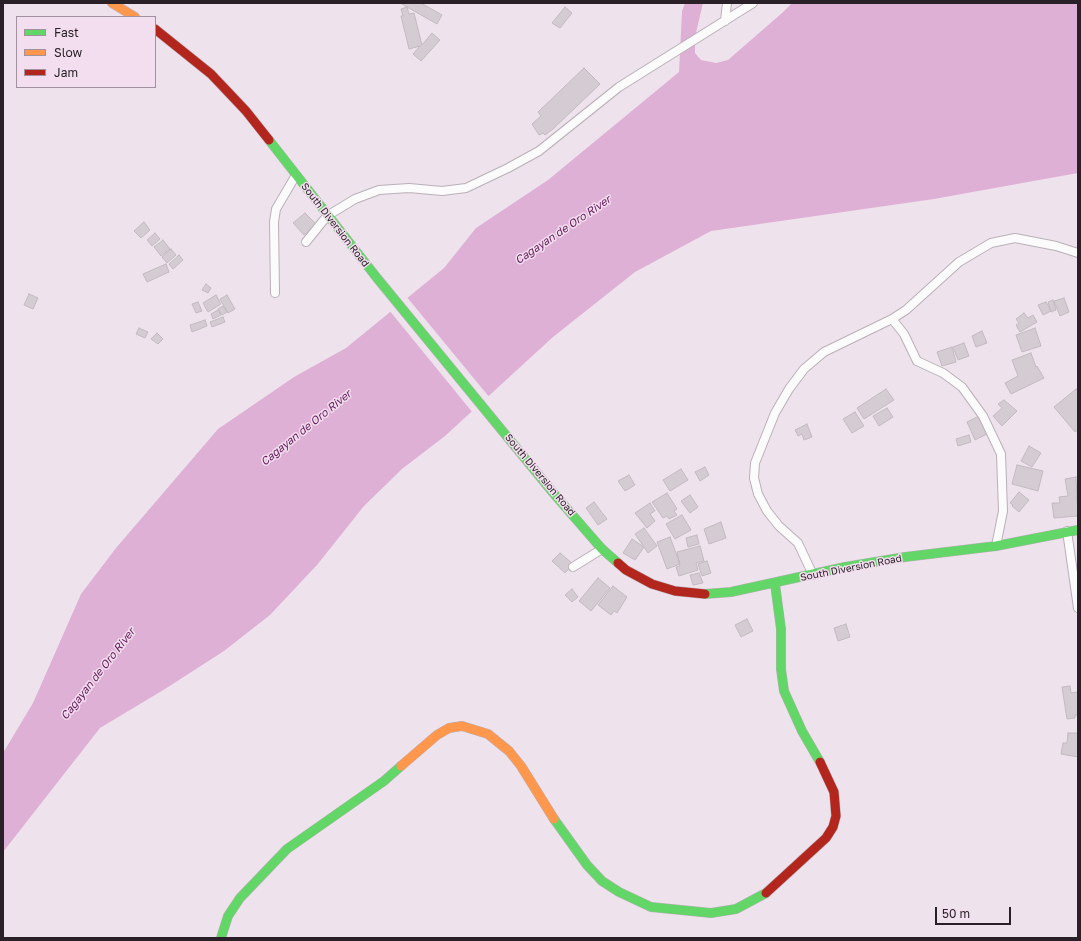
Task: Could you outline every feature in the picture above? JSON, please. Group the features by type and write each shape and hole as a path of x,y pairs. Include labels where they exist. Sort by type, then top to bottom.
{"main road":[{"path":"112,3 133,16"},
{"name":"South Diversion Road","path":"156,30 192,57 211,74 246,111 377,278 555,494 602,549 626,570 652,584 675,591 702,594 724,593 905,557 996,546 1078,530"},
{"path":"221,938 228,916 240,898 287,850 384,781 437,735 449,728 462,726 488,734 509,751 521,766 561,830 587,865 602,881 619,892 651,907 710,913 736,909 764,895 826,838 833,827 836,816 834,792 828,776 802,731 784,691 781,669 781,629 775,584"}],"street":[{"path":"725,20 727,3"},
{"path":"306,242 327,216 355,199 379,190 409,188 442,191 466,188 540,151 619,87 753,3"},
{"path":"275,293 274,222 276,209 296,175"},
{"path":"813,575 798,543 779,526 764,505 758,494 754,478 755,463 775,413 789,389 804,369 824,352 892,319 906,310 960,262 991,243 1015,238 1056,246 1078,253"},
{"path":"892,319 904,334 917,361 943,373 962,387 983,416 1001,454 1003,511 996,546"},
{"path":"1067,531 1078,608"},
{"path":"573,567 602,549"}],"water":[{"name":"Cagayan de Oro River","path":"685,3 703,3 695,37 695,53 701,60 716,63 728,60 792,3 1078,3 1078,173 934,199 711,231 635,272 553,337 445,436 402,469 364,506 317,565 270,615 224,651 100,728 3,852 3,753 33,703 81,594 116,548 218,429 294,377 346,348 444,268 476,228 548,180 679,72 682,11"}],"pier":[{"path":"406,296 490,398 473,413 389,310"}],"building":[{"path":"400,3 421,3 442,15 437,24"},
{"path":"407,7 409,14 414,13 422,45 432,33 440,40 421,61 413,54 420,46 409,49 401,16 403,16 401,9"},
{"path":"565,7 572,13 560,28 552,23"},
{"path":"584,68 600,84 553,129 545,135 543,133 539,135 532,124 541,116 538,112"},
{"path":"305,213 316,224 304,235 293,223"},
{"path":"144,222 150,230 141,238 134,231"},
{"path":"155,233 160,239 152,246 147,240"},
{"path":"163,240 170,249 161,256 154,247"},
{"path":"171,249 176,255 167,263 162,257"},
{"path":"179,255 183,260 173,269 169,264"},
{"path":"166,264 169,272 147,282 143,274"},
{"path":"206,284 211,288 208,293 202,290"},
{"path":"29,294 38,298 33,309 24,305"},
{"path":"216,295 221,304 208,312 203,303"},
{"path":"227,295 235,309 228,313 220,299"},
{"path":"1064,298 1069,312 1060,316 1054,301"},
{"path":"1053,300 1056,310 1051,312 1048,302"},
{"path":"198,302 202,311 196,313 192,304"},
{"path":"1046,302 1051,311 1043,315 1038,305"},
{"path":"223,306 227,312 222,315 218,309"},
{"path":"218,310 221,315 213,319 211,314"},
{"path":"1024,313 1028,318 1033,315 1037,322 1020,332 1016,325 1019,323 1016,319"},
{"path":"223,317 225,322 212,327 210,322"},
{"path":"205,320 207,326 192,332 190,325"},
{"path":"139,328 148,332 145,338 136,334"},
{"path":"1035,328 1041,346 1022,352 1016,335"},
{"path":"982,331 987,343 976,347 972,336"},
{"path":"157,333 163,339 158,344 151,339"},
{"path":"964,343 969,356 958,360 953,347"},
{"path":"952,347 956,362 942,366 937,352"},
{"path":"1031,353 1036,367 1037,366 1044,378 1011,394 1005,383 1018,376 1012,360"},
{"path":"886,389 894,400 864,419 857,408"},
{"path":"1076,389 1078,391 1078,430 1075,432 1054,407"},
{"path":"1004,400 1017,411 1002,426 993,416 1002,408 998,404"},
{"path":"887,408 893,417 879,426 873,416"},
{"path":"855,412 864,426 852,433 843,419"},
{"path":"979,416 987,434 975,440 967,422"},
{"path":"807,424 812,437 804,440 802,434 798,436 795,430"},
{"path":"969,435 971,442 958,446 956,439"},
{"path":"1029,446 1041,453 1032,467 1021,461"},
{"path":"1017,465 1043,471 1038,491 1012,484"},
{"path":"705,467 709,475 700,481 695,472"},
{"path":"681,469 688,480 670,491 663,480"},
{"path":"629,475 635,485 625,491 618,481"},
{"path":"1076,477 1078,516 1054,518 1052,503 1060,503 1059,497 1068,496 1065,479"},
{"path":"1019,492 1029,500 1019,512 1010,503"},
{"path":"667,493 677,509 674,511 677,515 669,519 667,516 663,518 652,502"},
{"path":"690,495 698,507 690,513 681,501"},
{"path":"594,502 607,519 598,525 586,508"},
{"path":"650,503 655,511 650,514 655,521 647,528 635,513"},
{"path":"682,515 691,530 675,539 666,524"},
{"path":"721,522 726,538 709,544 704,529"},
{"path":"644,528 657,546 648,553 635,534"},
{"path":"697,535 699,544 688,547 686,538"},
{"path":"670,537 680,564 667,569 657,542"},
{"path":"632,539 644,547 635,560 623,553"},
{"path":"700,546 704,561 696,563 698,570 679,576 676,567 680,566 677,552"},
{"path":"560,553 573,564 565,573 552,561"},
{"path":"707,561 711,573 702,576 698,564"},
{"path":"699,573 703,583 693,585 690,575"},
{"path":"598,578 610,588 591,611 579,601"},
{"path":"613,586 627,597 617,613 614,611 611,615 598,605"},
{"path":"572,589 578,597 572,602 565,595"},
{"path":"747,619 753,631 741,637 735,625"},
{"path":"846,624 850,637 838,641 834,628"},
{"path":"1070,686 1071,693 1078,692 1078,715 1075,715 1075,718 1067,719 1062,687"},
{"path":"1068,733 1078,733 1078,757 1061,754 1063,743 1067,743"}],"traffic: fast":[{"path":"269,140 377,278 555,495 602,549 618,563"},
{"path":"705,594 731,592 845,567 905,557 996,546 1078,530"},
{"path":"775,584 781,629 781,669 784,691 802,731 820,762"},
{"path":"221,938 228,916 240,898 287,849 384,781 401,766"},
{"path":"554,819 587,865 602,881 619,892 651,907 711,913 736,909 766,893"}],"traffic: slow":[{"path":"112,3 133,16"},
{"path":"401,766 437,735 449,728 462,726 488,734 509,751 521,766 554,819"}],"traffic: jam":[{"path":"156,30 211,74 246,111 269,140"},
{"path":"618,563 626,570 652,584 675,591 705,594"},
{"path":"766,893 826,838 833,827 836,816 834,792 820,762"}]}
